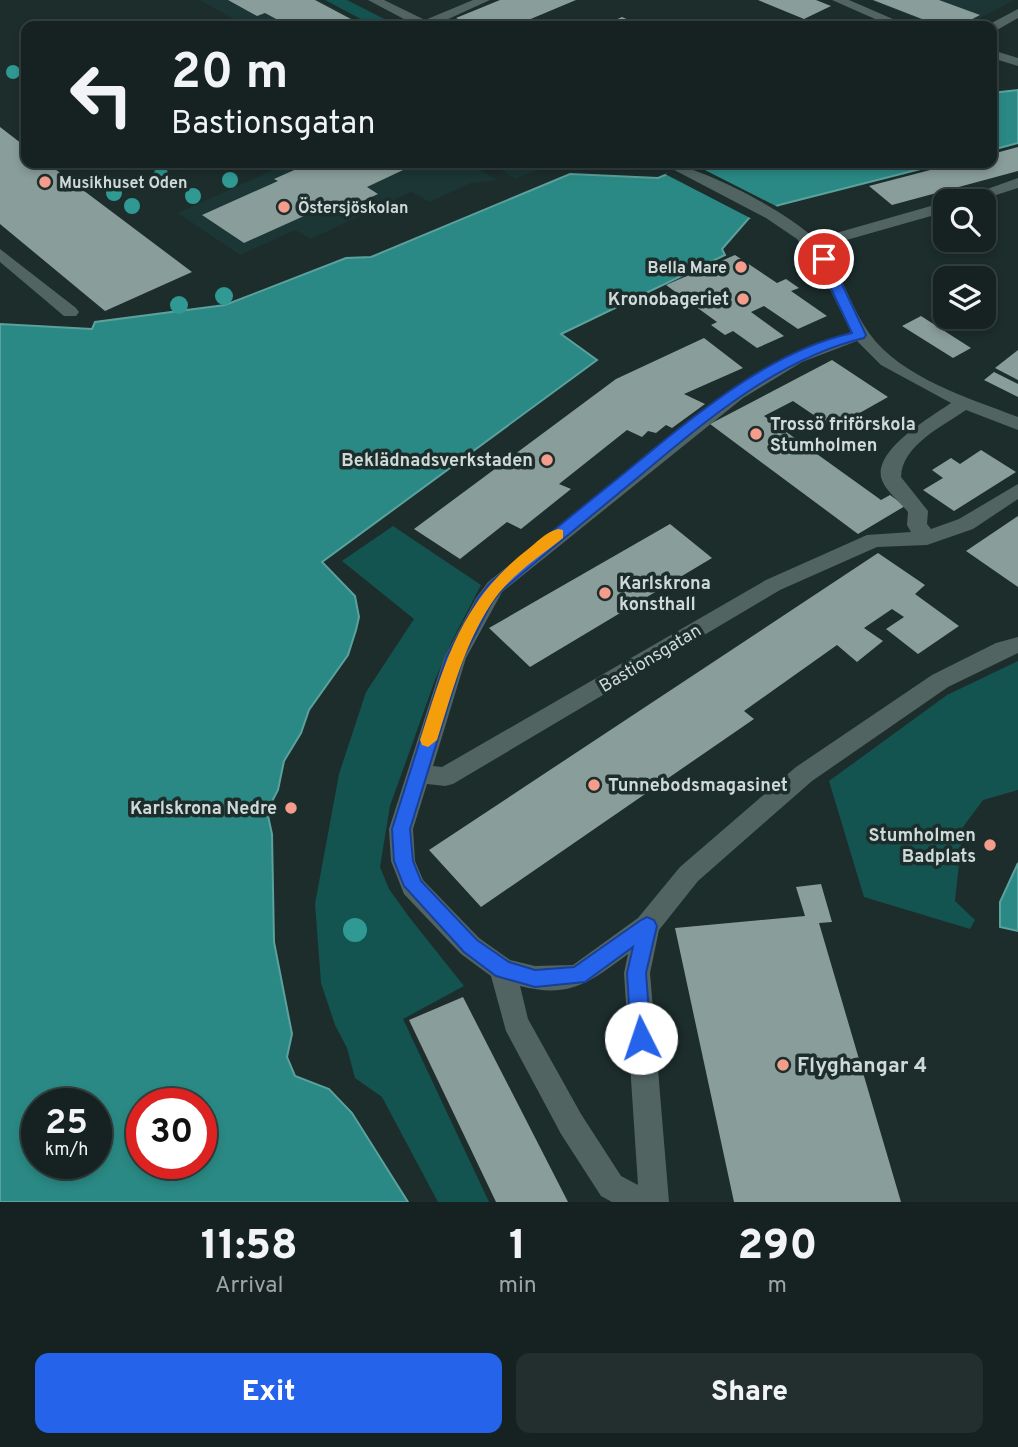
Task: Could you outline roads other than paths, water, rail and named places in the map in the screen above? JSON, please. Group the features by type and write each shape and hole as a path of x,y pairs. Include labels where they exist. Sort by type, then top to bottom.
{"street":[{"path":"374,0 417,21"},
{"path":"390,8 409,0"},
{"path":"434,21 484,0"},
{"path":"838,0 890,21"},
{"path":"997,24 1018,13"},
{"path":"997,56 1018,62"},
{"path":"679,168 772,216 812,245 824,259 860,335 877,353 904,371 964,403 1018,424"},
{"path":"996,190 1018,183"},
{"path":"812,245 933,210"},
{"path":"0,254 70,312"},
{"path":"860,335 827,342 768,374 696,421 495,587 486,598 455,658 401,829 403,861 413,886 470,946 503,970 535,978 578,976 647,926 689,874 751,817 804,774 940,681 1004,649 1018,645"},
{"path":"927,538 918,525 918,511 891,478 891,464 902,448 964,403"},
{"name":"Bastionsgatan","path":"418,773 445,778 773,585 874,540 927,538 966,524 1018,490"},
{"path":"647,926 636,973 654,1202"},
{"path":"503,970 515,1022 571,1124 611,1186 641,1202"}],"place":[{"name":"Musikhuset Oden","path":"45,182"},
{"name":"Östersjöskolan","path":"284,207"},
{"name":"Bella Mare","path":"741,267"},
{"name":"Kronobageriet","path":"743,299"},
{"name":"Trossö friförskola Stumholmen","path":"756,434"},
{"name":"Beklädnadsverkstaden","path":"547,460"},
{"name":"Karlskrona konsthall","path":"605,593"},
{"name":"Tunnebodsmagasinet","path":"594,785"},
{"name":"Karlskrona Nedre","path":"291,808"},
{"name":"Stumholmen Badplats","path":"990,845"},
{"name":"Flyghangar 4","path":"783,1065"}]}
